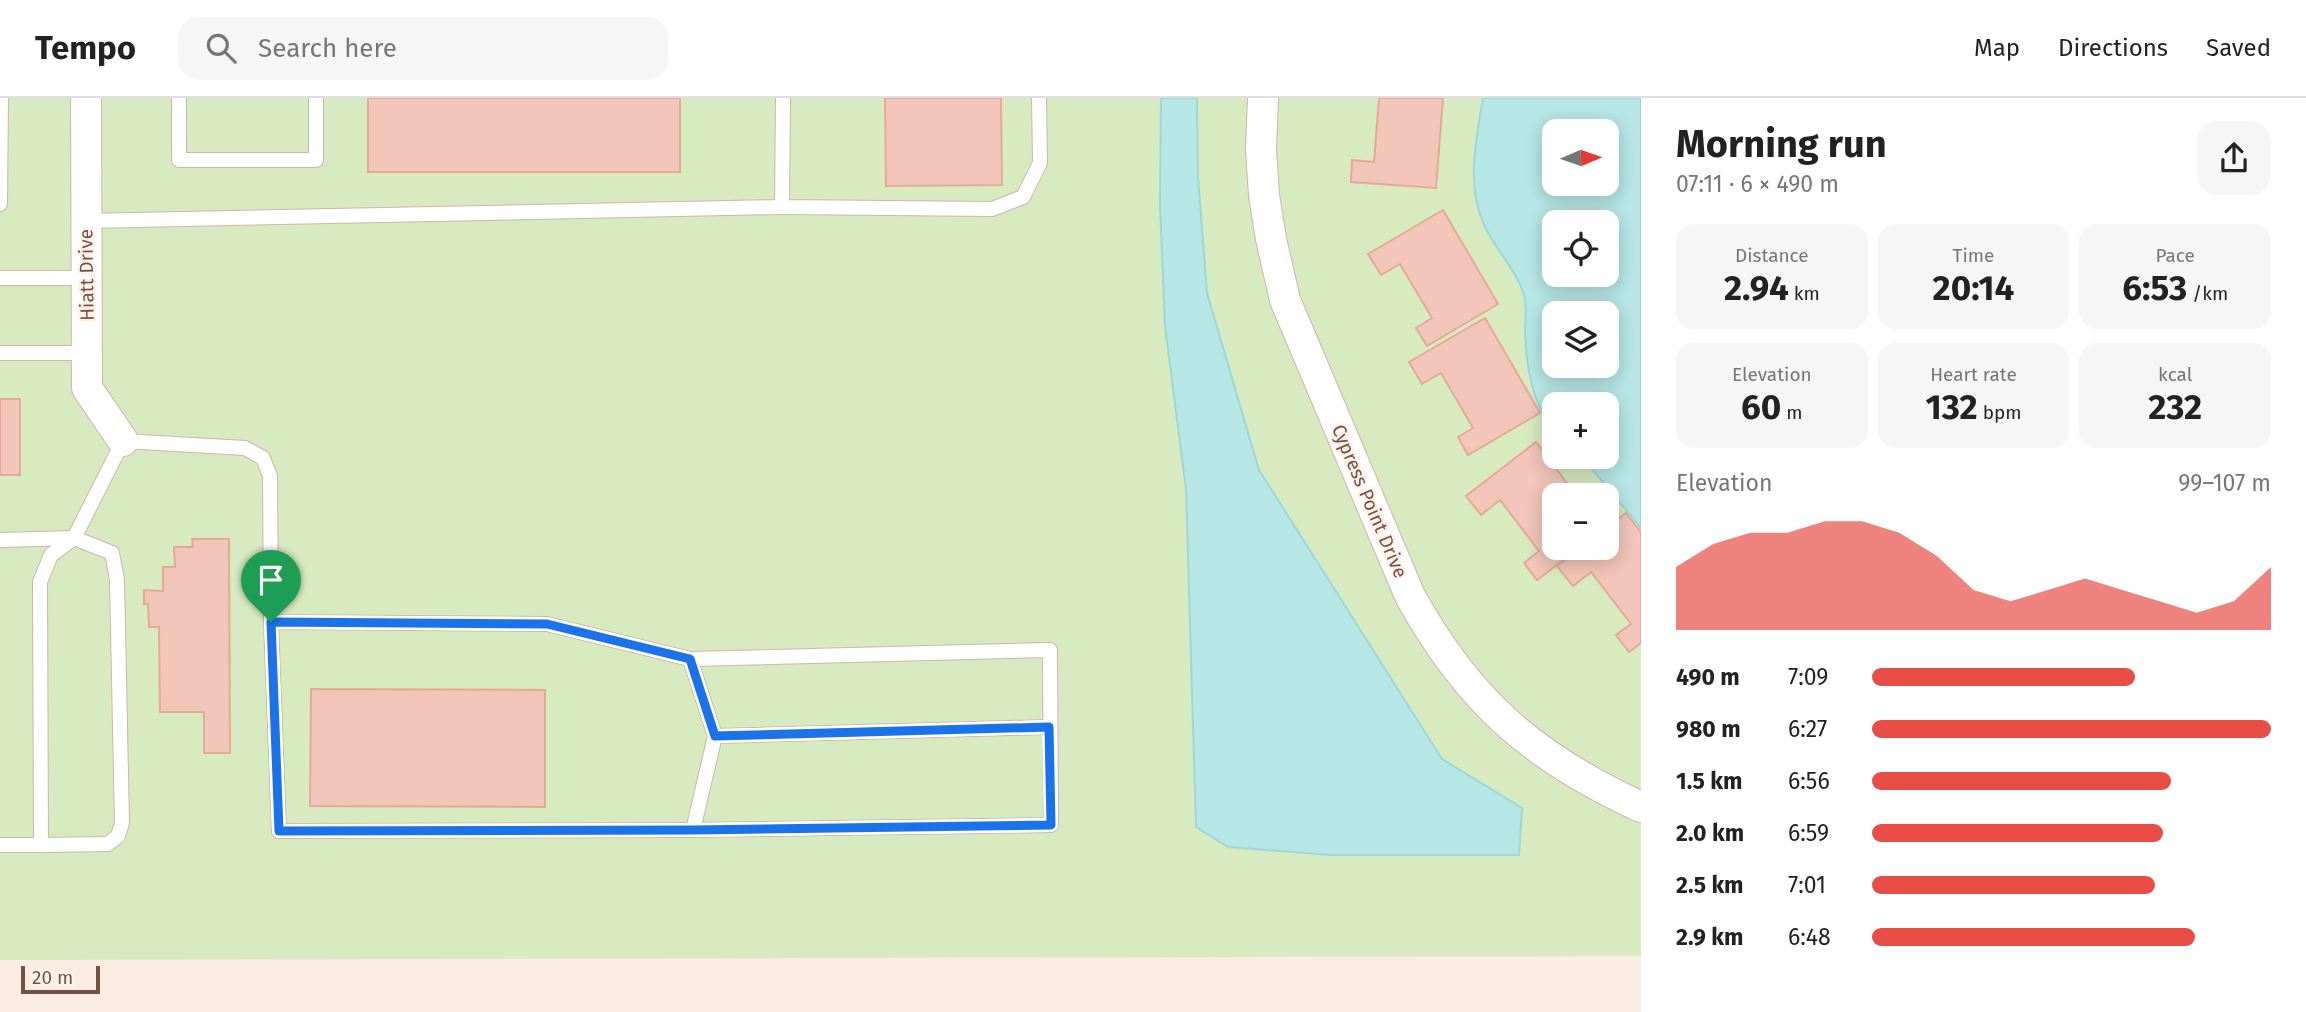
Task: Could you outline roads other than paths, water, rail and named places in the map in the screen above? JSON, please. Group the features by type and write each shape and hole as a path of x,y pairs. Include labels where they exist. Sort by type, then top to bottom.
{"street":[{"name":"Hiatt Drive","path":"86,98 87,388 123,441"},
{"name":"Cypress Point Drive","path":"1263,98 1261,150 1264,195 1285,300 1410,596 1428,629 1461,676 1487,705 1530,744 1572,772 1641,807"}],"lane":[{"path":"0,204 1,98"},
{"path":"179,98 179,160 316,160 316,98"},
{"path":"782,207 783,98"},
{"path":"86,221 782,207 992,209 1023,197 1040,163 1039,98"},
{"path":"0,278 86,278"},
{"path":"0,353 87,353"},
{"path":"41,845 40,582 51,555 74,538 123,441 246,448 263,458 270,476 271,622 279,831 693,830 1051,825 1050,650 690,659 547,624 271,622"},
{"path":"0,540 74,538 112,553 117,580 122,823 118,836 108,844 0,845"},
{"path":"690,659 715,736 693,830"},
{"path":"715,736 1049,727"}],"water":[{"path":"1161,98 1197,98 1198,177 1207,293 1259,470 1442,759 1522,808 1519,855 1331,855 1228,847 1196,827 1186,489 1165,326 1160,205"},
{"path":"1483,98 1641,98 1641,528 1619,502 1619,483 1604,483 1592,469 1619,469 1619,392 1542,392 1542,412 1540,408 1527,357 1524,295 1516,276 1484,225 1475,194 1475,146"}]}
